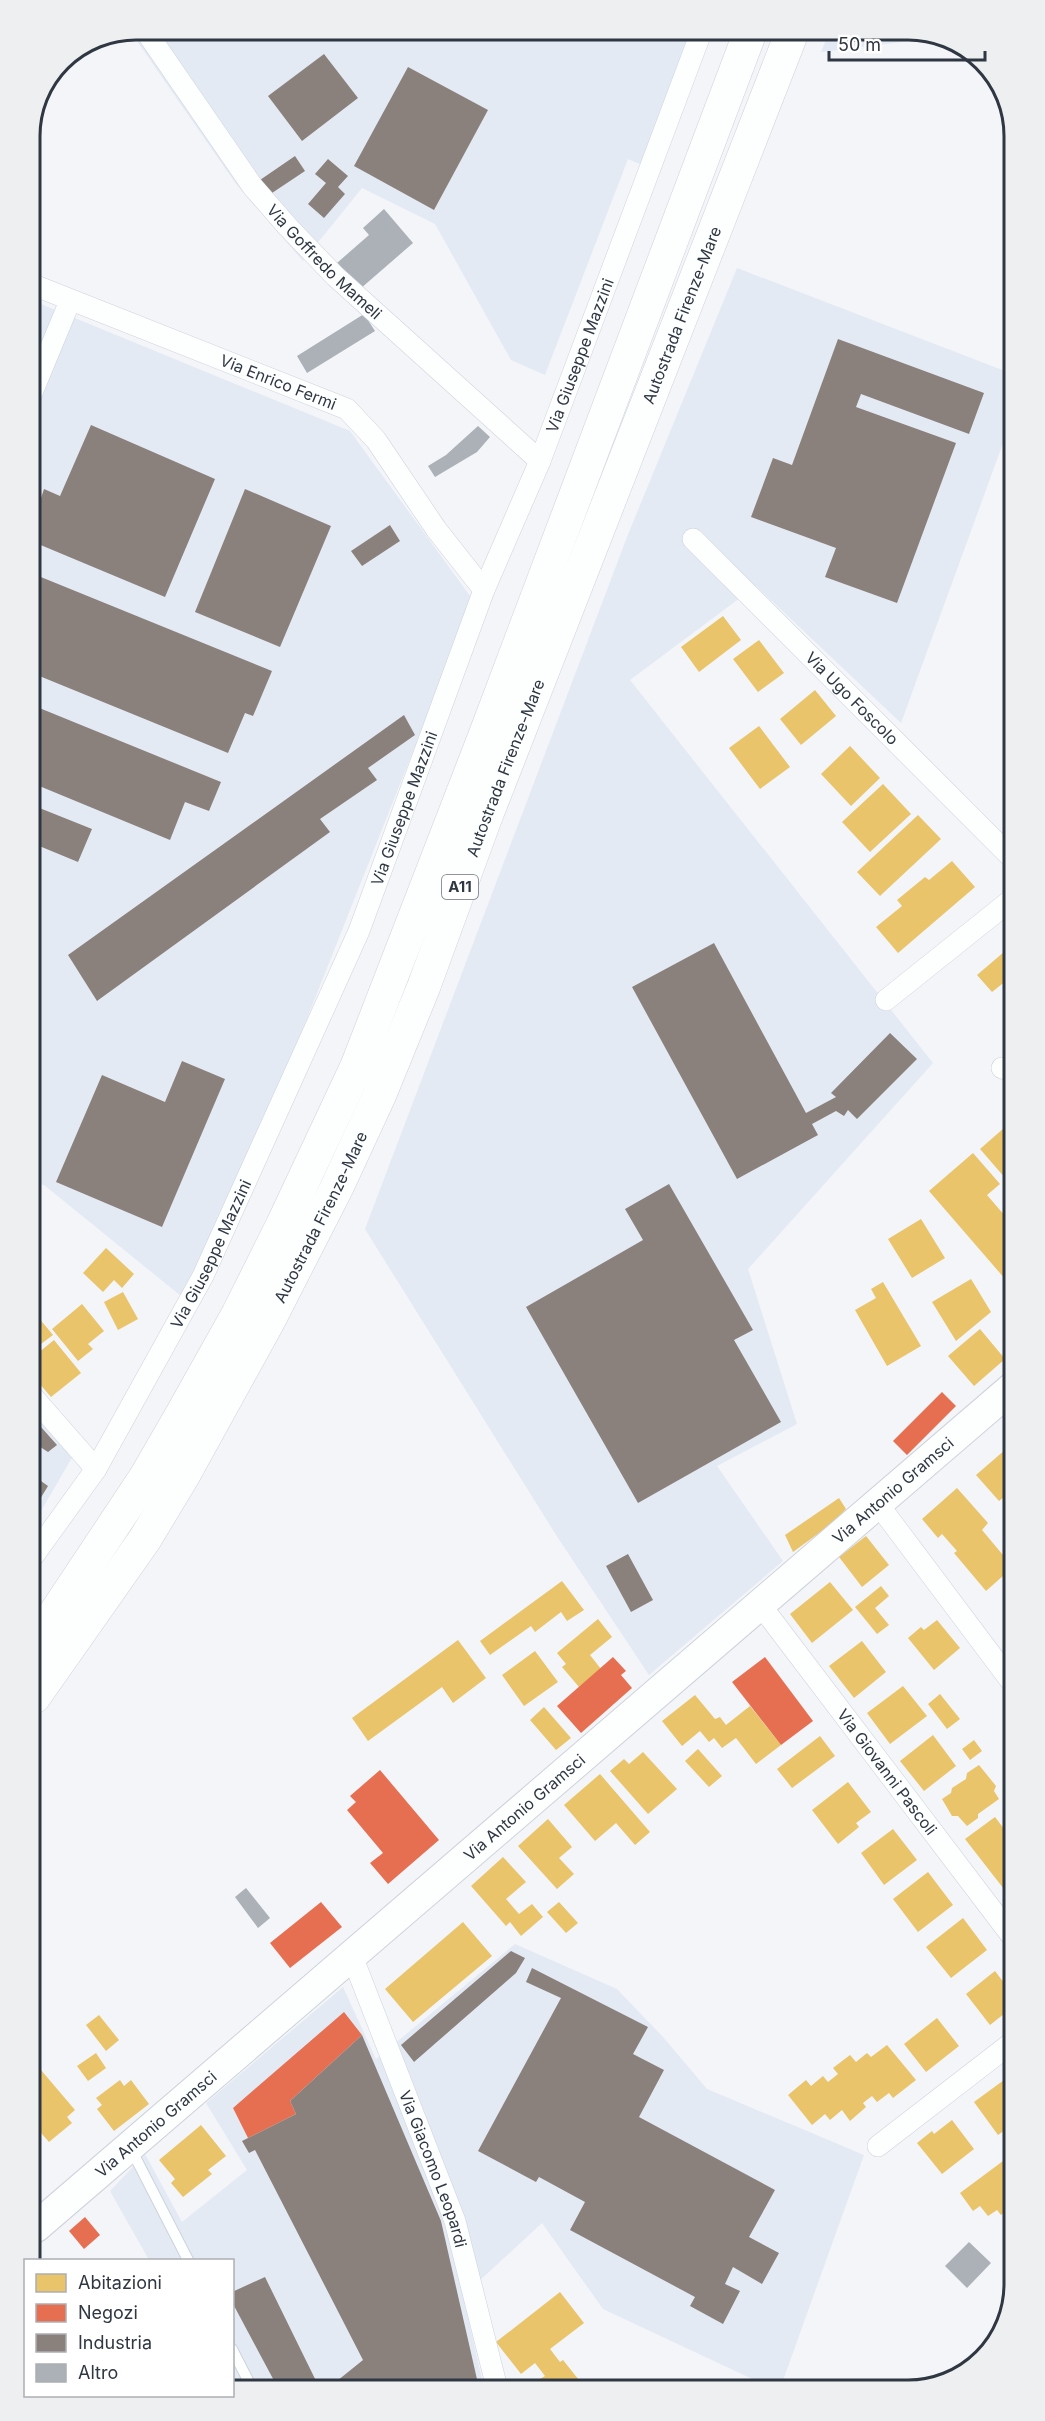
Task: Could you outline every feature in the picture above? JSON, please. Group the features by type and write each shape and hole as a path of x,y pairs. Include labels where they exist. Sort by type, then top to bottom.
{"highway":[{"name":"Autostrada Firenze-Mare","path":"40,1636 145,1478 238,1314 357,1066 747,41"},
{"name":"Autostrada Firenze-Mare","path":"40,1688 146,1539 183,1476 270,1320 337,1187 380,1094 424,986 494,796 789,41"}],"street":[{"name":"Via Goffredo Mameli","path":"153,40 253,187 288,228 335,276 540,461"},
{"name":"Via Giuseppe Mazzini","path":"40,1546 96,1469 203,1276 359,932 484,591 540,461 698,41"},
{"name":"Via Enrico Fermi","path":"41,288 348,409 376,440 436,529 484,591"},
{"path":"41,371 70,301"},
{"name":"Via Ugo Foscolo","path":"693,539 1004,850"},
{"path":"886,1000 1004,906"},
{"name":"Via Antonio Gramsci","path":"40,2224 759,1603 1004,1395"},
{"path":"40,1405 96,1469"},
{"path":"878,1503 1004,1672"},
{"name":"Via Giovanni Pascoli","path":"759,1603 1004,1927"},
{"name":"Via Giacomo Leopardi","path":"352,1956 456,2221 495,2380"},
{"path":"878,2146 1004,2049"}],"lane":[{"path":"130,2146 187,2259"},
{"path":"234,2353 248,2380"}],"shaded area":[{"path":"136,40 688,41 642,165 628,159 545,375 511,360 435,224 362,188 303,261 236,184"},
{"path":"826,41 911,41 821,52"},
{"path":"737,268 1004,371 1004,440 901,723 756,586 630,680 933,1063 748,1269 797,1424 717,1466 783,1561 649,1675 558,1538 365,1229 627,537"},
{"path":"41,304 350,431 473,600 266,1122 181,1296 41,1184"},
{"path":"40,1420 73,1456 40,1512"},
{"path":"515,1944 617,1989 663,2037 707,2089 864,2155 783,2380 754,2380 603,2309 542,2223 463,2296 482,2380 234,2380 234,2259 148,2259 110,2191 145,2154 182,2222 247,2170 206,2103 343,1987 376,2059"}],"building: Abitazioni":[{"path":"723,616 741,640 699,672 681,647"},
{"path":"759,640 784,673 758,692 733,659"},
{"path":"815,690 836,716 801,745 780,719"},
{"path":"759,726 790,767 760,789 729,748"},
{"path":"850,746 880,778 851,806 821,774"},
{"path":"883,784 911,814 870,852 842,822"},
{"path":"918,815 941,839 880,896 857,872"},
{"path":"952,861 975,887 898,953 876,927 902,906 897,900 925,877 929,880"},
{"path":"1004,952 1004,982 992,992 977,975"},
{"path":"1004,1128 1004,1177 980,1149"},
{"path":"973,1153 1000,1184 987,1195 1004,1215 1004,1278 929,1191"},
{"path":"921,1219 945,1258 912,1278 888,1239"},
{"path":"106,1248 134,1274 122,1288 114,1280 103,1292 83,1273"},
{"path":"971,1279 991,1312 956,1341 932,1302"},
{"path":"883,1282 921,1346 887,1366 855,1310 876,1298 871,1289"},
{"path":"123,1292 138,1319 118,1330 104,1302"},
{"path":"82,1304 104,1331 88,1344 93,1349 78,1361 52,1329"},
{"path":"40,1320 53,1335 40,1344"},
{"path":"980,1329 1004,1360 974,1386 948,1356"},
{"path":"54,1340 81,1373 51,1397 40,1385 40,1351"},
{"path":"1004,1451 1004,1497 999,1501 976,1475"},
{"path":"957,1488 988,1523 982,1530 1004,1556 1004,1575 986,1591 954,1553 957,1551 942,1534 938,1538 922,1519"},
{"path":"839,1498 846,1509 834,1522 793,1552 785,1535"},
{"path":"866,1536 889,1565 862,1587 839,1557"},
{"path":"562,1581 584,1610 567,1621 561,1612 535,1632 531,1626 490,1655 480,1641"},
{"path":"830,1582 853,1610 812,1643 790,1614"},
{"path":"881,1586 889,1596 875,1608 889,1625 877,1634 855,1607"},
{"path":"598,1619 612,1637 590,1655 601,1669 579,1687 562,1667 566,1664 557,1653"},
{"path":"937,1620 960,1648 934,1670 908,1638 921,1627 924,1630"},
{"path":"458,1640 486,1678 453,1703 442,1687 368,1741 352,1718"},
{"path":"862,1641 886,1672 854,1698 829,1666"},
{"path":"535,1651 558,1682 524,1706 502,1675"},
{"path":"903,1686 927,1716 890,1744 867,1713"},
{"path":"940,1694 960,1719 947,1729 928,1704"},
{"path":"695,1695 715,1719 720,1717 726,1725 750,1706 781,1745 756,1764 736,1738 722,1748 714,1738 709,1742 700,1731 682,1746 662,1721"},
{"path":"544,1707 571,1738 556,1750 530,1720"},
{"path":"933,1735 956,1766 924,1791 900,1761"},
{"path":"820,1736 835,1756 792,1788 777,1769"},
{"path":"974,1740 982,1751 970,1760 962,1749"},
{"path":"698,1749 722,1776 709,1787 685,1761"},
{"path":"643,1752 677,1789 648,1814 610,1771 624,1759 629,1764"},
{"path":"979,1765 996,1786 994,1791 999,1799 978,1814 978,1818 967,1826 958,1816 952,1816 942,1799 951,1793 952,1788 966,1779 967,1773"},
{"path":"600,1774 650,1832 635,1845 616,1823 595,1841 564,1805"},
{"path":"848,1782 871,1812 856,1823 859,1827 838,1844 812,1810"},
{"path":"995,1817 1004,1829 1004,1889 965,1839"},
{"path":"548,1819 572,1847 559,1858 574,1874 557,1889 518,1846"},
{"path":"893,1829 917,1860 884,1885 861,1853"},
{"path":"503,1857 526,1882 506,1899 519,1914 532,1904 543,1917 521,1936 510,1922 506,1926 471,1886"},
{"path":"928,1872 953,1905 918,1932 893,1899"},
{"path":"559,1902 578,1923 566,1933 547,1912"},
{"path":"963,1918 987,1950 951,1978 926,1947"},
{"path":"463,1922 492,1956 413,2022 385,1989"},
{"path":"995,1971 1004,1983 1004,2014 990,2025 966,1994"},
{"path":"99,2015 119,2040 106,2051 86,2025"},
{"path":"937,2018 959,2046 926,2072 904,2044"},
{"path":"887,2045 916,2080 893,2098 889,2093 877,2102 872,2096 863,2103 866,2107 850,2121 842,2110 830,2120 825,2114 812,2125 788,2095 806,2080 811,2086 823,2076 828,2082 838,2074 833,2068 850,2055 856,2062 867,2053 871,2057"},
{"path":"96,2053 106,2068 88,2081 77,2066"},
{"path":"40,2071 75,2110 67,2117 72,2123 49,2142 40,2132"},
{"path":"120,2080 124,2086 131,2080 149,2104 114,2131 97,2109 102,2105 96,2098"},
{"path":"1004,2080 1004,2131 998,2135 974,2102"},
{"path":"952,2120 974,2149 942,2174 917,2143 932,2131 934,2134"},
{"path":"201,2125 226,2156 208,2170 212,2174 183,2197 171,2183 175,2179 159,2160"},
{"path":"1004,2162 1004,2213 1001,2215 997,2210 988,2216 980,2206 973,2211 960,2193"},
{"path":"560,2292 584,2323 550,2349 560,2362 563,2360 579,2380 541,2380 545,2376 535,2363 521,2374 496,2342"}],"building: Negozi":[{"path":"942,1392 956,1406 907,1455 893,1441"},
{"path":"613,1657 626,1671 621,1675 632,1688 581,1733 557,1706"},
{"path":"765,1657 813,1721 781,1745 732,1682"},
{"path":"380,1770 439,1840 388,1884 370,1863 383,1853 347,1810 356,1802 350,1796"},
{"path":"321,1902 342,1927 290,1968 270,1943"},
{"path":"344,2012 362,2035 290,2101 296,2114 248,2138 233,2108"},
{"path":"85,2217 100,2235 84,2249 69,2231"}],"building: Industria":[{"path":"324,54 358,98 302,141 268,96"},
{"path":"408,67 488,110 434,210 354,166"},
{"path":"295,156 305,171 269,195 260,180"},
{"path":"328,159 348,176 338,187 345,194 324,218 308,204 326,183 315,174"},
{"path":"838,339 984,393 969,434 861,394 856,407 956,443 897,603 825,577 836,548 751,517 773,458 792,465"},
{"path":"91,425 215,479 165,597 41,545 41,499 44,489 60,496"},
{"path":"245,489 331,526 280,647 195,612"},
{"path":"390,525 400,541 362,566 351,551"},
{"path":"41,577 272,671 253,716 245,713 228,753 41,677"},
{"path":"41,709 221,782 209,811 185,802 170,840 41,787"},
{"path":"404,715 415,735 368,768 377,780 320,819 330,832 97,1001 68,955"},
{"path":"41,808 92,829 78,862 41,847"},
{"path":"714,943 806,1113 836,1097 831,1093 890,1033 917,1059 857,1119 848,1110 844,1116 836,1111 812,1124 818,1135 737,1179 632,987"},
{"path":"182,1061 225,1079 162,1227 56,1182 102,1075 165,1102"},
{"path":"669,1184 753,1330 734,1340 781,1422 638,1503 526,1307 643,1240 625,1209"},
{"path":"40,1426 57,1445 48,1452 40,1447"},
{"path":"40,1481 48,1486 40,1499"},
{"path":"628,1554 653,1600 631,1612 606,1566"},
{"path":"511,1951 525,1958 516,1973 414,2062 401,2045"},
{"path":"532,1968 648,2027 633,2054 664,2070 639,2117 775,2190 749,2237 779,2253 762,2284 733,2267 725,2284 740,2291 723,2324 690,2306 695,2297 570,2230 585,2202 539,2177 536,2182 478,2151 561,1998 526,1982"},
{"path":"362,2035 441,2221 477,2380 338,2380 363,2360 255,2150 249,2153 242,2141 296,2114 290,2101"},
{"path":"265,2277 316,2380 274,2380 234,2306 234,2291"}],"building: Altro":[{"path":"384,209 413,243 360,289 337,263 369,235 363,228"},
{"path":"364,314 375,331 307,373 297,356"},
{"path":"478,426 490,437 477,452 435,477 428,466 446,455"},
{"path":"246,1888 270,1918 258,1928 235,1897"},
{"path":"969,2242 991,2263 967,2288 945,2266"}]}
